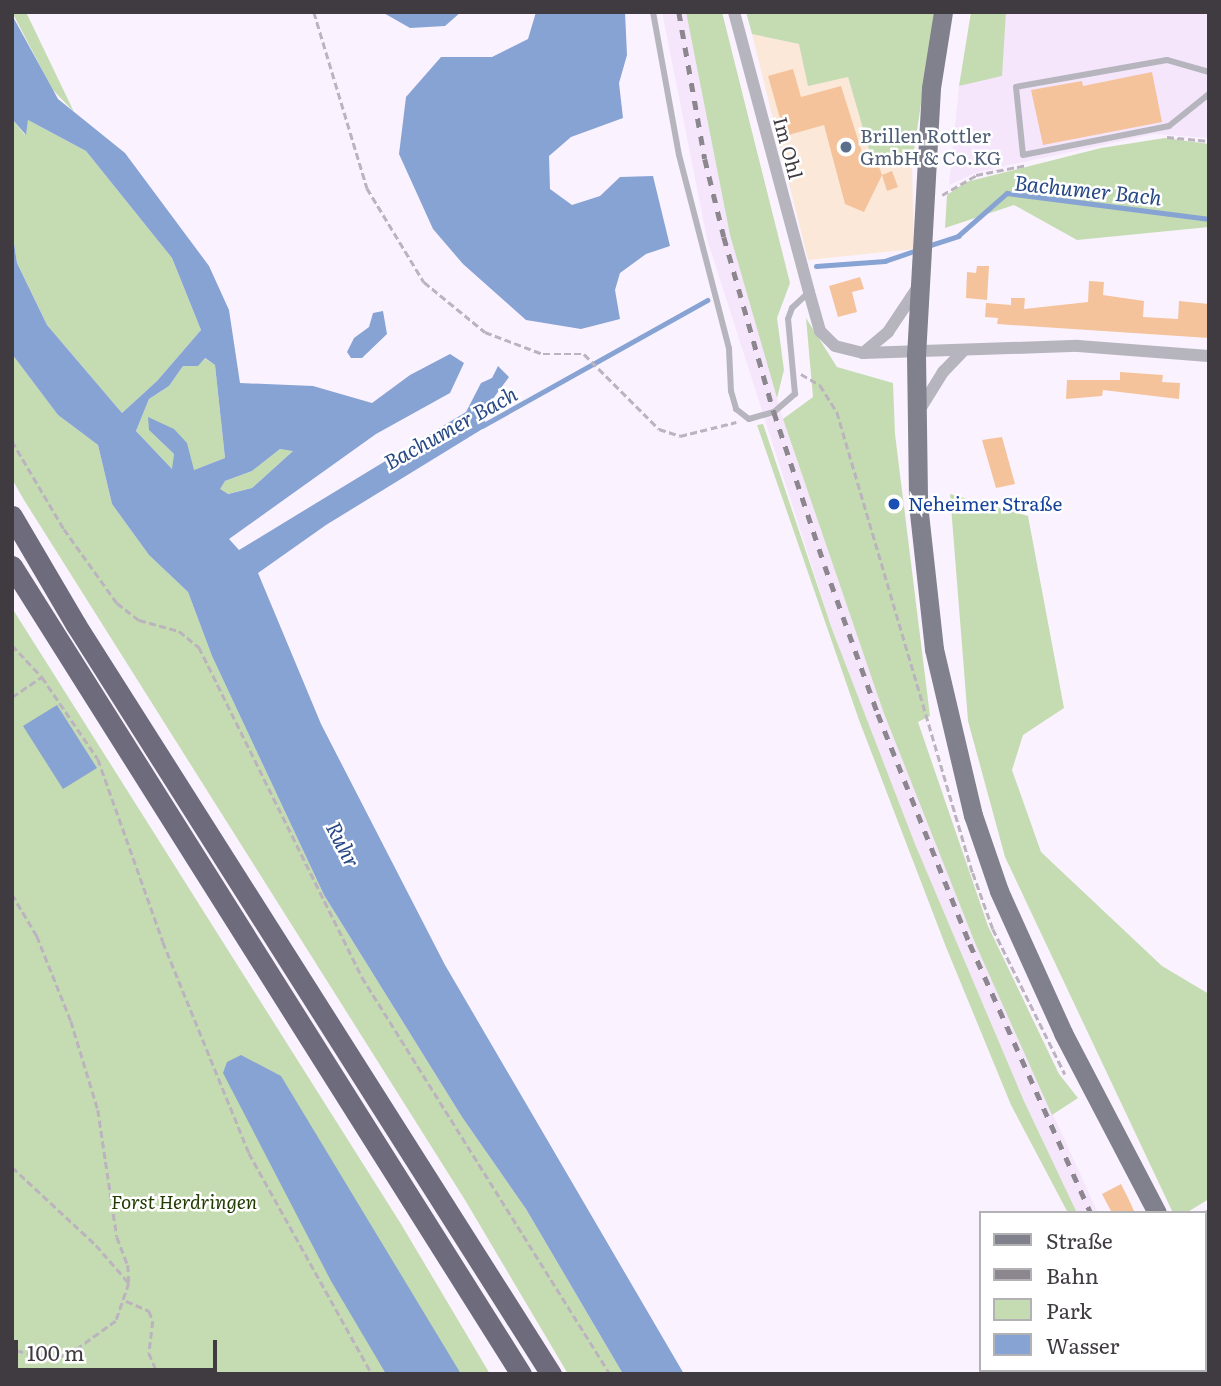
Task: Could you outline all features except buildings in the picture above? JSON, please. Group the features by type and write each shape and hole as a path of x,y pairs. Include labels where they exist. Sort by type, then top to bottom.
{"highway":[{"path":"12,516 98,660 551,1374"},
{"path":"12,566 521,1374"}],"main road":[{"path":"943,12 931,88 916,354 918,504 934,649 972,815 999,891 1063,1034 1156,1211"}],"street":[{"name":"Im Ohl","path":"733,12 808,292"},
{"path":"863,353 902,316 919,285"},
{"path":"808,292 826,339 848,352 916,354 1078,346 1209,356"},
{"path":"916,416 936,381 963,351"}],"lane":[{"path":"653,12 679,155 729,349 731,391 736,409 750,419 774,412 795,394 788,319 792,308 808,292"},
{"path":"1209,72 1167,60 1016,87 1023,155 1169,126 1209,94"}],"path":[{"path":"314,12 367,188 424,282 485,332 543,355 584,354 659,429 680,436 750,419"},
{"path":"1157,136 1209,141"},
{"path":"924,208 976,176 1035,163"},
{"path":"12,441 64,529 117,603 139,620 179,631 199,647 362,977 610,1374"},
{"path":"12,645 42,677 98,759 163,942 248,1153 372,1374"},
{"path":"12,697 42,677"},
{"path":"12,894 42,948 98,1110 117,1237 128,1265 129,1283 126,1301 116,1321 73,1352 54,1359 12,1350"},
{"path":"12,1167 96,1245 129,1283"},
{"path":"126,1301 149,1311 153,1321 149,1353 159,1374"}],"shaded area":[{"path":"662,12 686,12 730,235 783,419 883,711 975,943 1097,1211 1076,1211 1024,1101 915,844 832,629 707,239"},
{"path":"1006,12 1209,12 1209,138 1154,134 978,172 949,185 959,86 1001,76"},
{"path":"752,34 799,44 848,77 871,156 912,163 914,249 808,260"}],"green space":[{"path":"12,12 26,12 74,112 52,89"},
{"path":"686,12 722,12 790,283 777,318 784,370 777,398 730,235"},
{"path":"746,12 935,12 912,163 871,156 848,77 808,86 799,44 752,34"},
{"path":"971,12 1006,12 1002,76 959,86"},
{"path":"12,119 25,135 28,120 86,151 172,258 201,330 157,381 122,413 47,325 17,263 12,230"},
{"path":"1165,138 1209,144 1209,227 1077,240 1014,205 945,228 947,195 966,182 1101,148"},
{"path":"806,318 837,367 893,383 895,434 930,716 918,722 988,926 1059,1074 1078,1098 1052,1115 975,943 883,711 783,419 813,397"},
{"path":"12,354 58,415 98,445 112,504 149,555 188,592 212,656 324,895 462,1117 526,1209 623,1374 568,1374 465,1200 24,500 12,479"},
{"path":"204,358 215,365 225,458 194,470 149,430 174,454 173,470 136,431 149,399 169,386 183,366"},
{"path":"763,424 832,629 915,844 1024,1101 1076,1211 1067,1211 1011,1105 946,947 859,720 757,425"},
{"path":"280,449 294,450 252,488 227,494 219,489 225,481 252,471"},
{"path":"950,494 1028,516 1064,708 1023,735 1012,770 1041,852 1162,966 1209,994 1209,1199 1189,1211 1172,1211 1005,857 968,721"},
{"name":"Forst Herdringen","path":"12,608 401,1224 490,1374 12,1374"}],"water":[{"path":"382,12 461,12 445,26 410,28"},
{"path":"536,12 625,12 627,55 619,83 623,118 571,137 549,156 550,189 572,205 600,196 620,177 653,176 670,246 646,254 620,273 615,290 620,319 581,329 526,320 463,264 433,229 399,154 406,97 441,57 492,57 528,39"},
{"name":"Ruhr","path":"12,15 58,99 125,153 209,266 229,310 240,383 313,386 372,403 410,375 450,354 464,363 450,393 376,434 229,539 239,550 466,412 481,383 492,378 498,366 509,377 487,407 484,428 326,525 258,573 321,724 445,965 684,1374 623,1374 526,1209 462,1117 324,895 212,656 188,592 149,555 112,504 98,445 58,415 12,354 12,230 17,263 47,325 122,413 157,381 201,330 172,258 86,151 28,120 26,135 12,119","holes":["205,358 215,365 225,458 194,470 187,443 174,429 148,417 149,430 174,454 172,469 136,431 149,399 169,386 183,366 198,366","280,449 293,451 252,488 228,494 220,489 225,481 252,471"]},
{"path":"383,311 387,334 362,358 351,358 347,352 354,338 369,327 373,313"},
{"path":"57,705 97,768 63,789 23,726"},
{"path":"241,1055 281,1076 461,1374 386,1374 331,1281 223,1073 227,1062"}],"waterway":[{"name":"Bachumer Bach","path":"928,246 958,236 1007,193 1209,219"},
{"name":"Bachumer Bach","path":"816,266 885,261 917,250"},
{"name":"Bachumer Bach","path":"482,426 707,300"}],"railway":[{"path":"679,12 705,159 724,237 774,412 825,566 878,714 970,944 1090,1211"}],"place":[{"name":"Brillen Rottler GmbH & Co.KG","path":"846,147"},
{"name":"Neheimer Straße","path":"894,504"}]}
